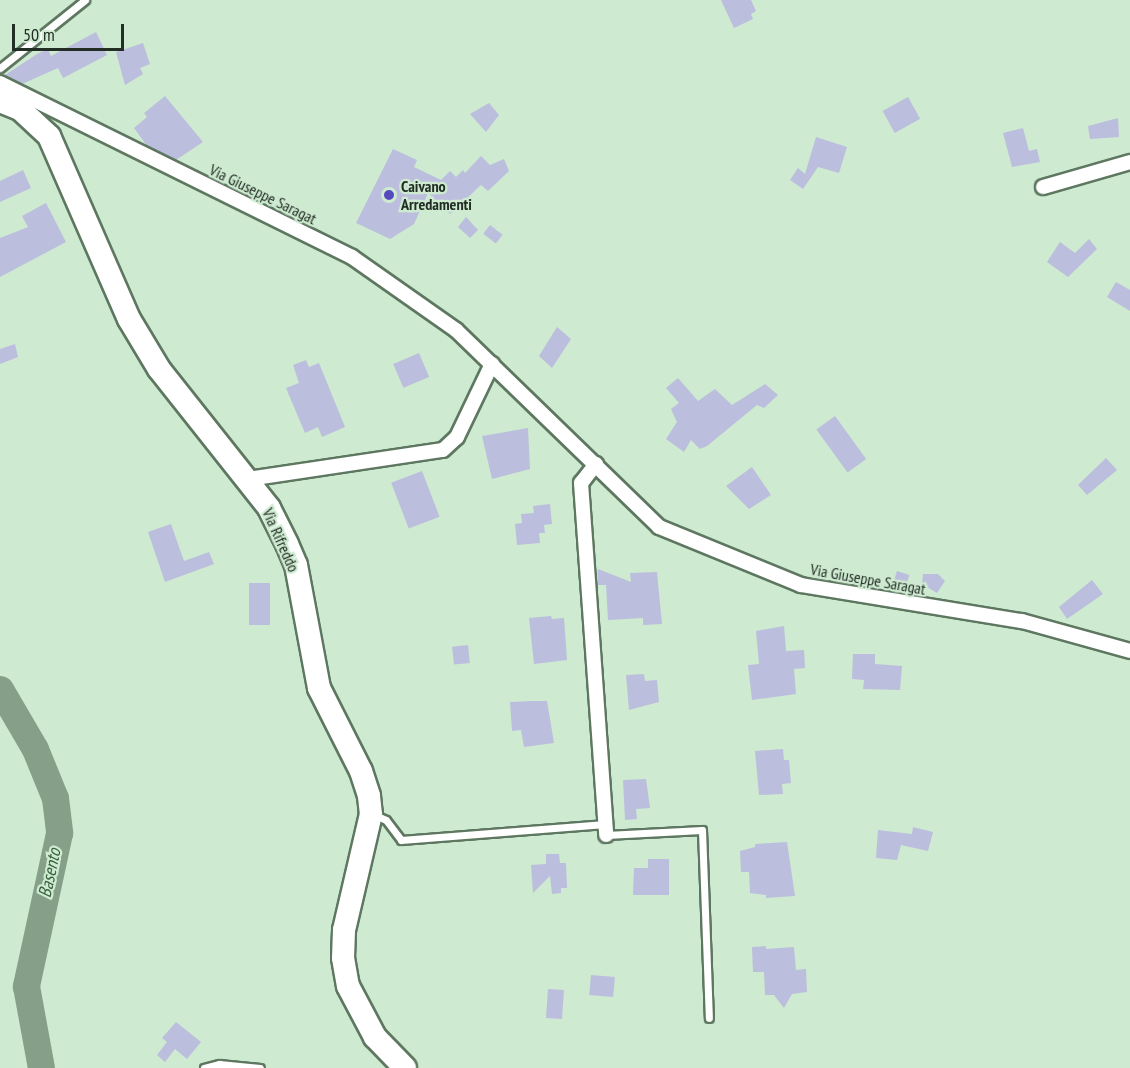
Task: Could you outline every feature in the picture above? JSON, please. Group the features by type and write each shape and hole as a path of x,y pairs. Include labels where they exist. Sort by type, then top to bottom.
{"main road":[{"name":"Via Rifreddo","path":"0,101 20,109 50,136 129,319 159,369 269,508 296,565 318,688 361,771 370,814 344,930 343,958 358,1012 405,1068"}],"street":[{"name":"Via Giuseppe Saragat","path":"0,83 352,257 456,330 659,527 801,585 1022,621 1130,651"},
{"path":"1043,187 1130,162"},
{"path":"248,479 443,450 457,436 492,364"},
{"path":"596,464 581,483 606,829"}],"lane":[{"path":"0,68 85,0"},
{"path":"370,814 386,820 401,840 606,829 702,830 709,1018"},
{"path":"204,1068 219,1064 260,1068"}],"building":[{"path":"721,0 751,0 756,11 751,14 753,19 734,28"},
{"path":"96,32 107,55 63,78 58,68 22,84 5,75 37,54 48,49 51,56"},
{"path":"143,43 150,64 140,68 143,74 125,85 116,52"},
{"path":"165,96 203,142 176,160 147,146 134,128 147,117 144,113"},
{"path":"908,97 920,119 895,133 883,111"},
{"path":"489,103 499,115 486,132 470,114"},
{"path":"1118,118 1119,137 1090,139 1088,126"},
{"path":"1023,128 1029,151 1037,149 1040,162 1012,167 1003,133"},
{"path":"816,137 847,147 839,173 818,167 803,189 790,180 798,168 805,174"},
{"path":"393,149 417,160 414,167 441,180 450,171 456,177 463,170 465,173 481,156 490,165 504,159 509,171 488,191 481,185 450,214 428,193 414,224 390,239 356,223"},
{"path":"23,170 31,188 0,202 0,181"},
{"path":"46,203 66,242 0,277 0,238 28,227 22,216"},
{"path":"466,217 478,230 470,238 458,227"},
{"path":"490,225 503,235 496,244 483,234"},
{"path":"1089,239 1097,249 1068,277 1047,262 1060,242 1075,253"},
{"path":"1116,282 1130,290 1130,311 1107,297"},
{"path":"557,327 571,339 552,368 539,356"},
{"path":"15,344 18,357 0,364 0,349"},
{"path":"419,353 429,377 403,388 393,364"},
{"path":"306,360 309,367 319,363 345,427 322,437 318,427 305,433 286,388 299,383 293,365"},
{"path":"678,378 698,401 715,389 732,405 765,384 778,395 764,408 757,405 707,446 700,449 691,440 684,452 666,439 677,422 671,409 679,403 666,388"},
{"path":"835,416 866,459 848,472 816,430"},
{"path":"528,428 530,469 492,479 482,436"},
{"path":"1106,458 1117,470 1087,495 1078,485"},
{"path":"752,467 771,495 749,509 726,486"},
{"path":"422,471 440,517 409,529 391,483"},
{"path":"550,504 552,524 544,525 545,533 539,533 540,543 517,545 515,524 522,523 521,514 534,513 533,506"},
{"path":"171,524 184,561 209,552 214,564 165,582 148,532"},
{"path":"598,569 631,582 630,573 657,572 662,624 643,625 643,618 608,620 606,585 597,585"},
{"path":"897,571 909,575 904,590 892,586"},
{"path":"923,574 938,574 945,581 937,593 922,584"},
{"path":"1092,580 1103,594 1067,619 1059,607"},
{"path":"249,583 270,583 270,625 249,625"},
{"path":"551,616 552,619 564,618 567,660 534,664 529,618"},
{"path":"784,626 786,651 804,650 805,668 794,669 796,694 752,700 748,665 759,664 756,631"},
{"path":"468,645 470,663 454,665 452,647"},
{"path":"853,654 875,654 875,664 902,666 900,690 863,689 864,680 852,679"},
{"path":"644,674 645,681 657,680 659,702 629,710 626,675"},
{"path":"547,701 554,743 524,747 521,730 512,731 510,702"},
{"path":"783,749 784,760 789,760 791,783 782,784 783,794 759,795 755,751"},
{"path":"646,779 650,808 636,809 637,819 625,820 623,780"},
{"path":"913,827 933,832 928,851 901,845 897,860 876,858 878,830 912,834"},
{"path":"787,842 795,896 766,898 766,895 750,893 749,872 741,872 740,851 755,847 755,844"},
{"path":"546,854 559,854 560,863 566,863 567,888 561,888 561,893 552,894 550,876 533,893 531,865 546,864"},
{"path":"648,859 669,859 669,895 633,895 634,868 648,868"},
{"path":"766,946 766,949 794,947 796,970 806,969 807,992 792,994 784,1008 774,995 765,995 764,972 753,972 752,947"},
{"path":"591,975 615,977 613,997 589,995"},
{"path":"548,989 564,990 562,1019 546,1018"},
{"path":"176,1022 201,1042 187,1059 175,1049 165,1062 157,1055 167,1042 162,1038"}],"waterway":[{"name":"Basento","path":"0,689 35,749 55,798 59,833 26,986 41,1068"}],"place":[{"name":"Caivano Arredamenti","path":"389,195"}]}
